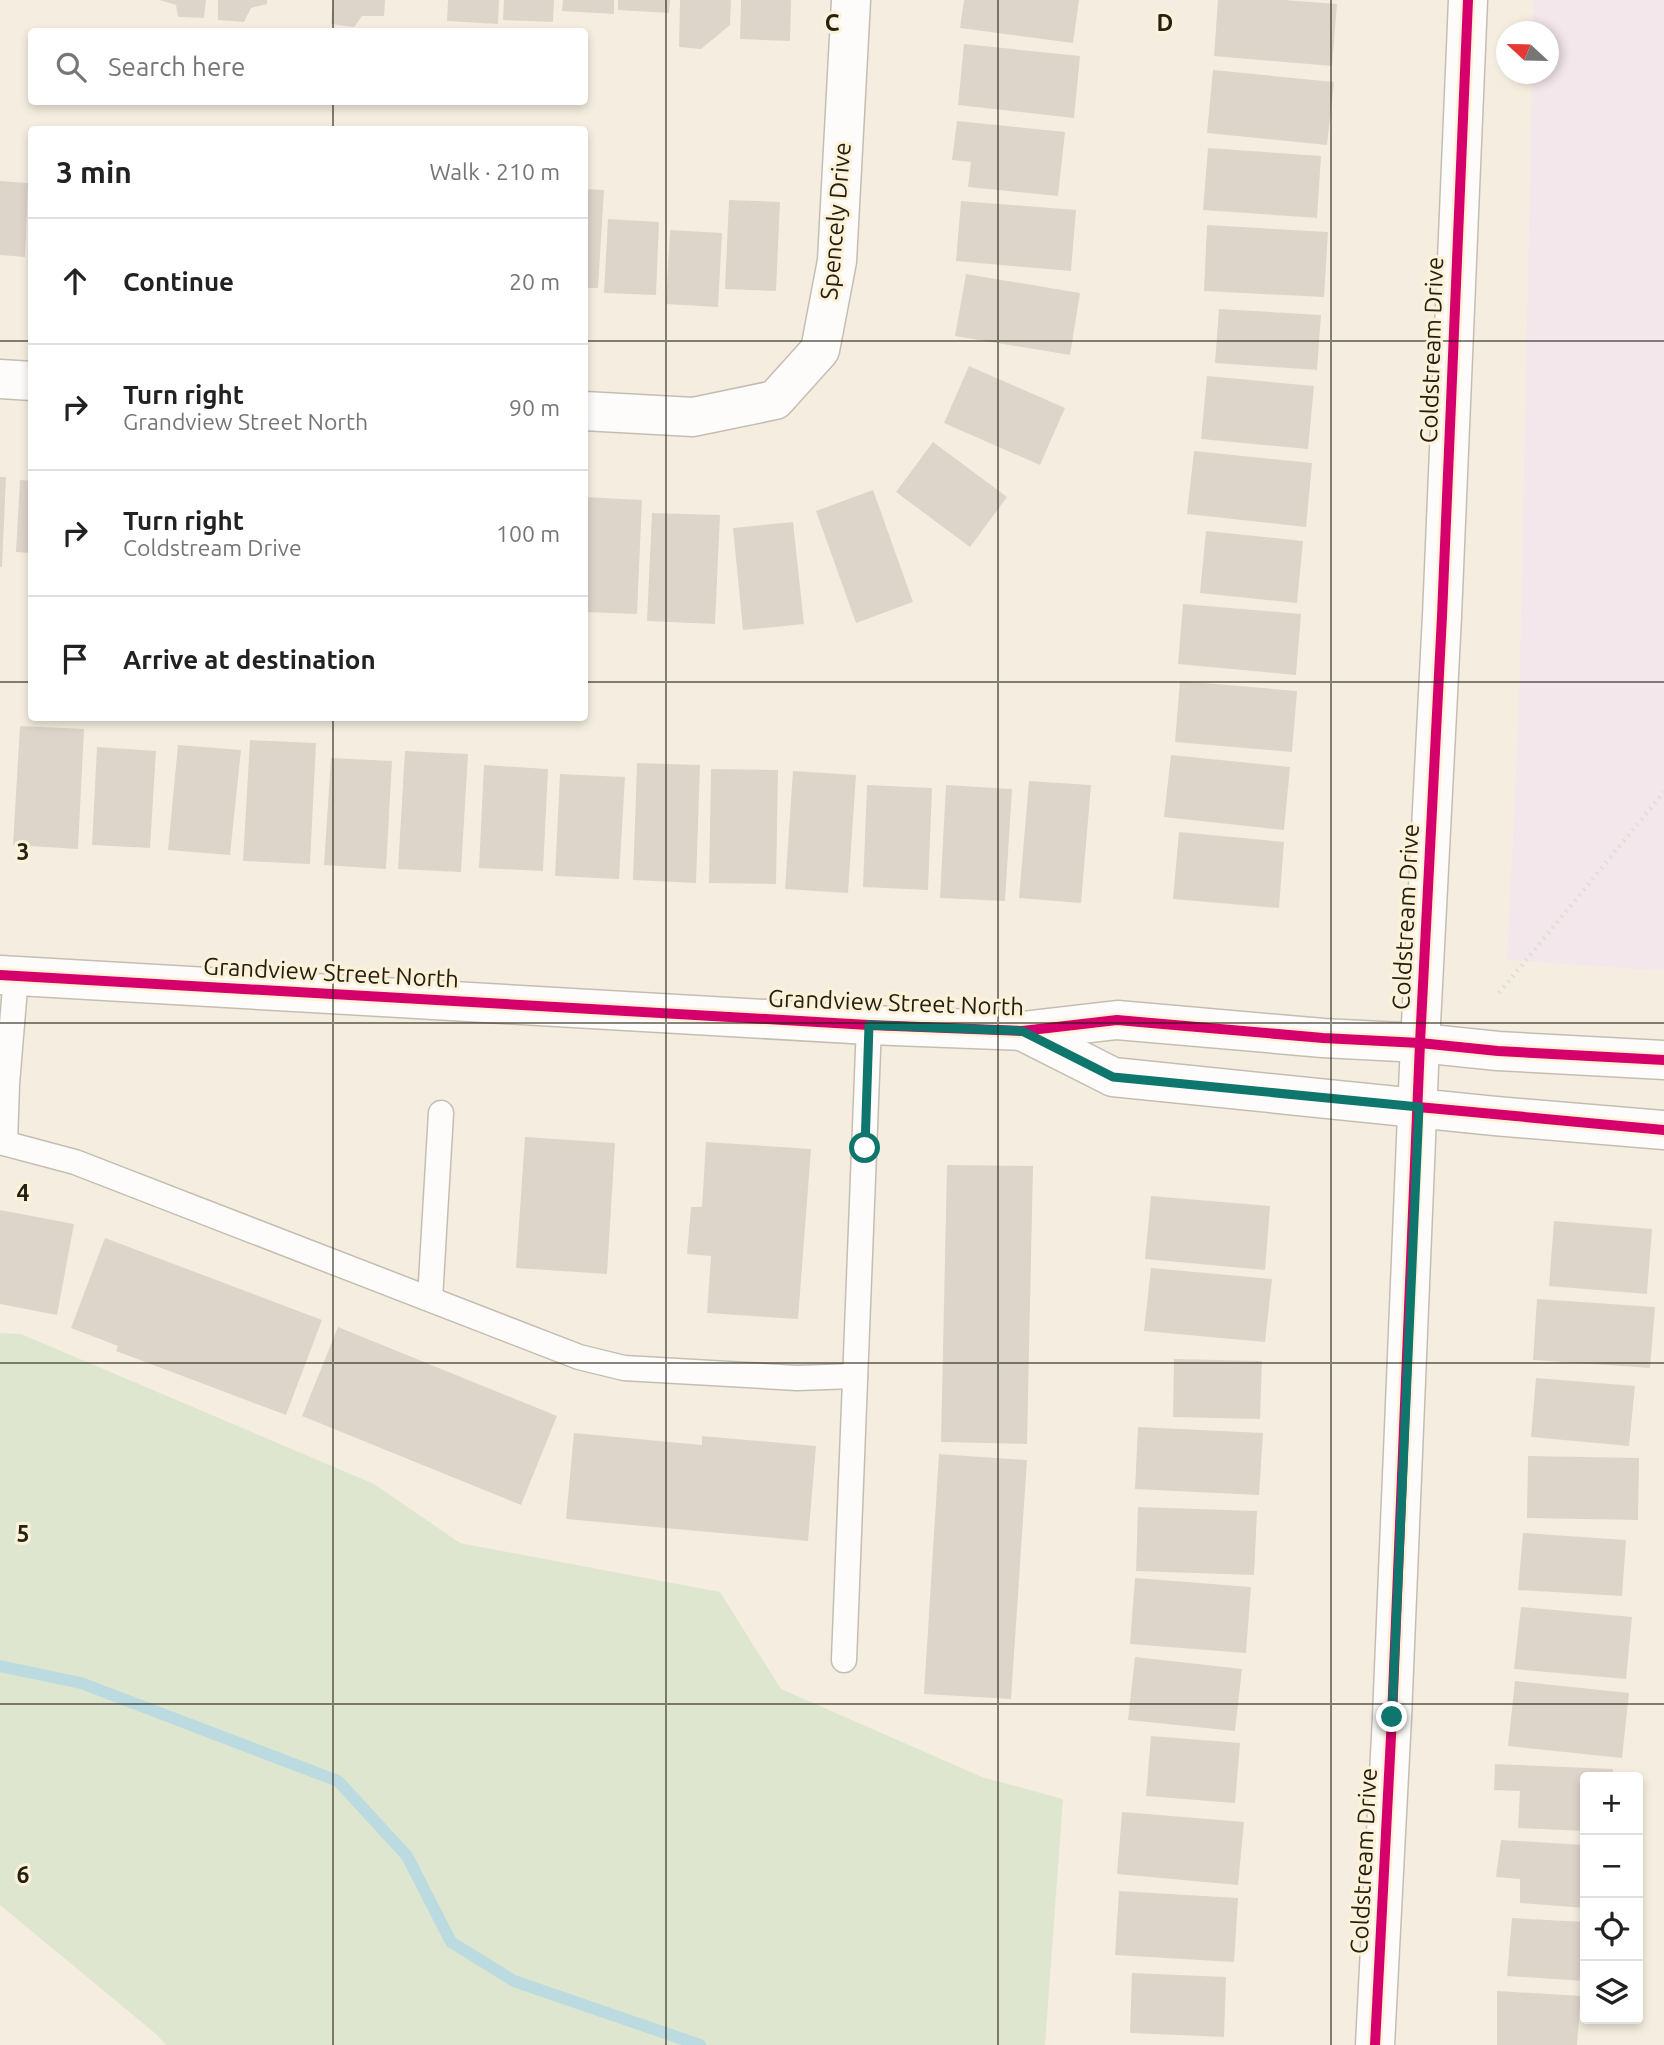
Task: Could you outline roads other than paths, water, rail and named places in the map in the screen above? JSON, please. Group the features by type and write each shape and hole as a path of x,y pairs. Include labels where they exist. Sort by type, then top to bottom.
{"street":[{"name":"Spencely Drive","path":"588,411 693,417 775,400 820,351 837,261 852,0"},
{"name":"Coldstream Drive","path":"1375,2045 1393,1704 1420,1043 1443,616 1468,0"},
{"path":"0,379 28,381"},
{"name":"Grandview Street North","path":"8,975 869,1025 1022,1031 1117,1020 1498,1051 1664,1060"},
{"name":"Grandview Street North","path":"1022,1031 1113,1077 1664,1130"}],"lane":[{"path":"8,975 7,1084 2,1143 75,1162 579,1357 624,1368 797,1378 855,1376"},
{"path":"844,1660 869,1025"},
{"path":"430,1299 441,1113"}],"waterway":[{"path":"0,1666 81,1683 338,1781 407,1856 451,1942 514,1981 700,2045"}]}
